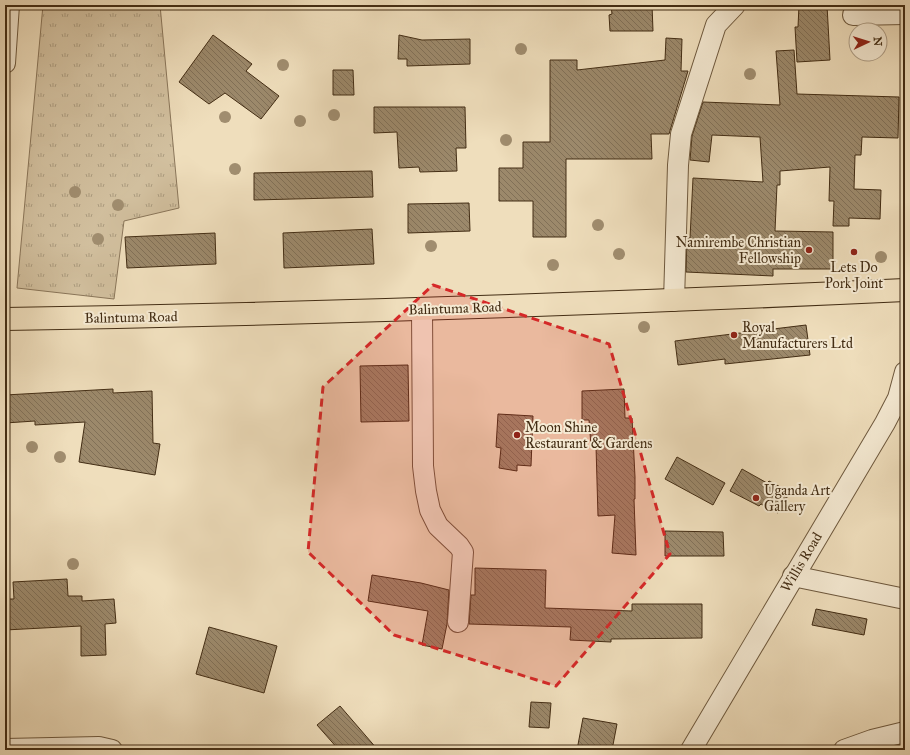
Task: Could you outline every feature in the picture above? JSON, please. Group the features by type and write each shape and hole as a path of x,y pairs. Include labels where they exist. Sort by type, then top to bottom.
{"main road":[{"name":"Balintuma Road","path":"5,319 422,310 674,301 905,290"}],"street":[{"path":"5,63 9,5"},
{"path":"674,301 678,165 681,134 716,25 735,5"},
{"path":"853,15 905,14"},
{"path":"422,310 423,466 430,510 438,526 459,546 463,552 458,622"},
{"name":"Willis Road","path":"691,750 898,398 905,372"},
{"path":"793,576 905,598"},
{"path":"844,750 872,740 905,732"},
{"path":"5,749 99,747 112,750"}],"highlighted area":[{"path":"433,285 609,344 670,554 556,686 394,635 308,552 323,387"}],"green space":[{"path":"43,5 160,5 179,208 124,221 114,299 17,288"}],"building":[{"path":"611,5 652,5 653,31 610,31 609,15 612,14"},
{"path":"799,5 827,5 830,60 797,62 795,27 798,27"},
{"path":"213,35 252,64 246,71 279,96 261,119 225,93 209,104 179,82"},
{"path":"399,35 422,40 470,39 470,64 407,66 407,59 398,59"},
{"path":"666,38 682,39 681,71 688,71 669,134 651,134 652,159 566,159 566,237 533,237 533,201 499,201 499,168 523,168 523,142 550,142 550,60 577,60 577,70 665,60"},
{"path":"794,50 797,94 899,97 898,138 862,137 861,155 855,155 854,189 881,190 880,219 849,218 849,226 833,226 834,201 829,201 830,167 780,171 780,185 777,185 775,231 833,232 833,269 773,269 773,276 686,272 687,238 690,238 693,178 763,182 760,137 712,135 709,162 690,160 692,136 703,102 780,105 776,51"},
{"path":"333,70 353,70 354,95 333,95"},
{"path":"374,107 465,107 466,148 456,148 457,171 420,172 419,167 399,168 397,132 374,133"},
{"path":"372,171 373,197 254,200 254,173"},
{"path":"469,203 470,231 408,233 408,204"},
{"path":"372,229 374,264 284,268 283,233"},
{"path":"215,233 216,264 127,268 125,237"},
{"path":"806,325 810,355 725,364 725,359 678,365 675,341"},
{"path":"408,365 409,421 361,422 360,366"},
{"path":"113,389 113,393 152,391 153,443 160,444 155,475 79,462 85,422 35,425 35,421 5,423 5,395"},
{"path":"624,389 625,418 632,418 635,477 634,499 636,555 612,553 615,515 598,516 596,446 591,446 589,420 582,420 582,391"},
{"path":"498,414 533,416 531,466 517,465 517,471 499,468 501,448 496,447"},
{"path":"677,457 725,483 713,505 665,479"},
{"path":"742,469 767,483 769,481 790,492 778,513 761,504 759,506 730,491"},
{"path":"665,531 723,532 724,556 665,556"},
{"path":"475,568 546,570 545,608 632,611 632,604 702,604 702,638 611,639 611,642 570,640 571,627 469,624 471,595 475,595"},
{"path":"372,575 421,583 449,590 447,624 442,649 422,645 428,611 368,601"},
{"path":"67,579 68,596 82,596 82,601 114,599 116,623 105,624 106,655 81,656 81,626 5,630 5,599 14,599 13,582"},
{"path":"816,609 867,619 864,635 812,625"},
{"path":"209,627 277,646 264,693 196,674"},
{"path":"531,702 551,703 549,728 529,727"},
{"path":"340,706 378,750 339,750 317,725"},
{"path":"583,718 617,724 612,750 577,750"}],"place":[{"name":"Namirembe Christian Fellowship","path":"809,250"},
{"name":"Lets Do Pork Joint","path":"854,252"},
{"name":"Royal Manufacturers Ltd","path":"734,335"},
{"name":"Moon Shine Restaurant & Gardens","path":"517,435"},
{"name":"Uganda Art Gallery","path":"756,498"}]}
